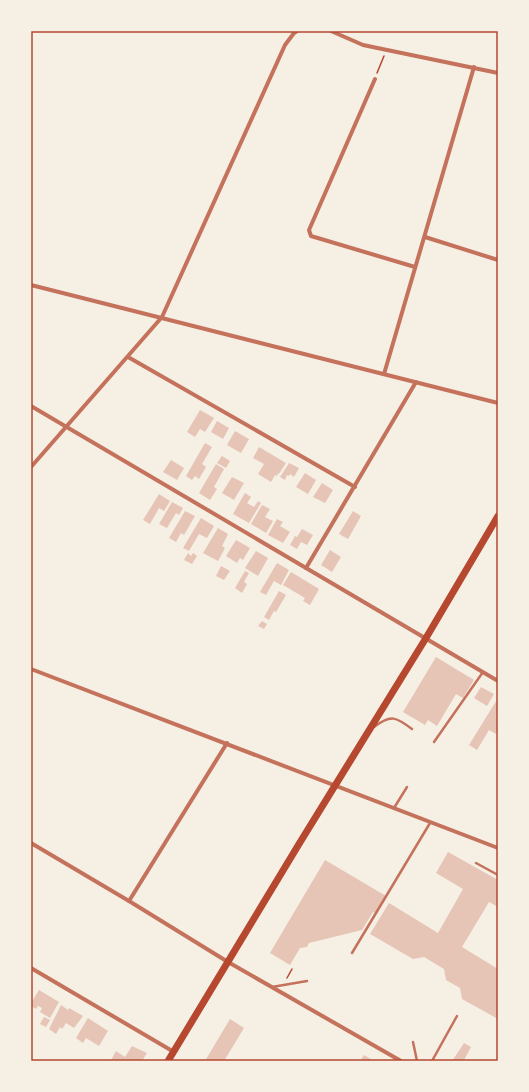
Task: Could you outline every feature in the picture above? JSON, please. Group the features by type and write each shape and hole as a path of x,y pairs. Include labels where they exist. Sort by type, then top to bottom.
{"main road":[{"path":"168,1061 426,638 498,516"}],"street":[{"path":"31,467 162,317 285,45 297,31"},
{"path":"331,31 362,45 498,73"},
{"path":"384,374 474,67"},
{"path":"374,79 309,230 311,236 415,267"},
{"path":"425,237 498,260"},
{"path":"31,285 498,403"},
{"path":"128,357 355,487"},
{"path":"306,568 416,382"},
{"path":"31,406 498,681"},
{"path":"31,669 498,848"},
{"path":"129,900 227,743"},
{"path":"31,843 129,900 228,962 401,1061"},
{"path":"31,968 174,1052"}],"lane":[{"path":"434,742 483,672"},
{"path":"370,730 385,720 392,718 400,720 412,729"},
{"path":"394,808 407,787"},
{"path":"352,953 430,823"},
{"path":"476,863 498,875"},
{"path":"272,987 307,981"},
{"path":"432,1061 457,1016"},
{"path":"413,1042 417,1061"}],"path":[{"path":"374,79 386,51"},
{"path":"283,985 292,969"}],"building":[{"path":"200,410 214,418 205,432 200,429 195,437 187,432"},
{"path":"217,421 229,428 223,439 211,432"},
{"path":"235,431 249,439 241,453 227,445"},
{"path":"205,443 212,447 202,464 206,467 199,479 195,476 192,480 186,476"},
{"path":"259,447 286,463 279,474 278,473 277,476 275,475 271,482 258,474 264,464 253,458"},
{"path":"222,456 230,461 226,468 217,463"},
{"path":"171,460 184,468 177,480 163,472"},
{"path":"289,463 299,468 294,477 290,474 289,476 287,475 285,480 280,477"},
{"path":"216,464 224,469 214,487 217,489 210,500 199,493"},
{"path":"305,473 316,480 308,494 296,487"},
{"path":"232,477 244,483 234,500 222,493"},
{"path":"322,483 333,490 325,503 313,497"},
{"path":"245,493 251,497 247,503 254,507 258,501 261,503 249,523 233,514"},
{"path":"159,494 170,501 164,511 159,508 150,524 143,520"},
{"path":"172,502 183,508 179,515 176,513 167,528 159,524"},
{"path":"262,505 270,509 265,517 273,521 266,533 251,524"},
{"path":"185,511 195,516 184,535 181,533 176,542 169,538"},
{"path":"353,511 361,516 348,539 339,534"},
{"path":"201,518 214,526 207,538 199,534 189,551 183,548"},
{"path":"277,519 283,522 280,526 290,532 283,543 268,535"},
{"path":"218,528 228,534 222,546 225,548 218,561 203,553"},
{"path":"302,529 313,535 307,545 301,542 297,549 290,545 295,536 297,537"},
{"path":"236,540 250,548 243,560 240,558 237,563 226,556"},
{"path":"330,550 341,557 332,572 321,565"},
{"path":"256,551 268,558 258,576 245,568"},
{"path":"188,553 191,556 193,553 197,556 192,564 184,560"},
{"path":"277,563 289,570 281,585 274,581 266,595 260,592"},
{"path":"221,566 230,571 224,580 216,576"},
{"path":"245,571 249,573 244,582 247,584 242,593 235,588"},
{"path":"291,572 319,589 310,605 303,601 305,598 283,585"},
{"path":"279,591 286,595 276,612 274,611 269,620 264,617"},
{"path":"262,621 267,624 264,629 258,626"},
{"path":"436,657 474,680 463,698 456,694 437,726 428,720 425,725 403,712"},
{"path":"481,687 494,694 487,706 474,698"},
{"path":"498,698 498,716 496,719 498,721 498,730 496,734 489,730 477,750 469,745"},
{"path":"448,852 498,880 498,907 489,902 462,947 498,969 498,1019 462,999 460,988 446,980 444,969 424,957 413,959 370,934 389,903 438,933 463,889 436,873"},
{"path":"325,860 386,896 375,913 373,912 362,930 309,943 307,947 300,948 290,965 270,953"},
{"path":"39,990 59,1002 50,1018 40,1012 42,1008 38,1006 36,1009 31,1006 31,1003"},
{"path":"61,1005 68,1010 69,1008 83,1016 74,1028 66,1023 62,1029 60,1027 56,1034 49,1029"},
{"path":"44,1017 50,1020 46,1027 40,1024"},
{"path":"88,1018 108,1031 99,1046 86,1038 83,1043 76,1038"},
{"path":"230,1019 244,1028 224,1061 205,1061"},
{"path":"464,1043 471,1047 464,1060 466,1061 452,1061"},
{"path":"132,1046 147,1053 142,1061 111,1060 116,1051 125,1057"},
{"path":"364,1055 374,1061 360,1061"}]}
